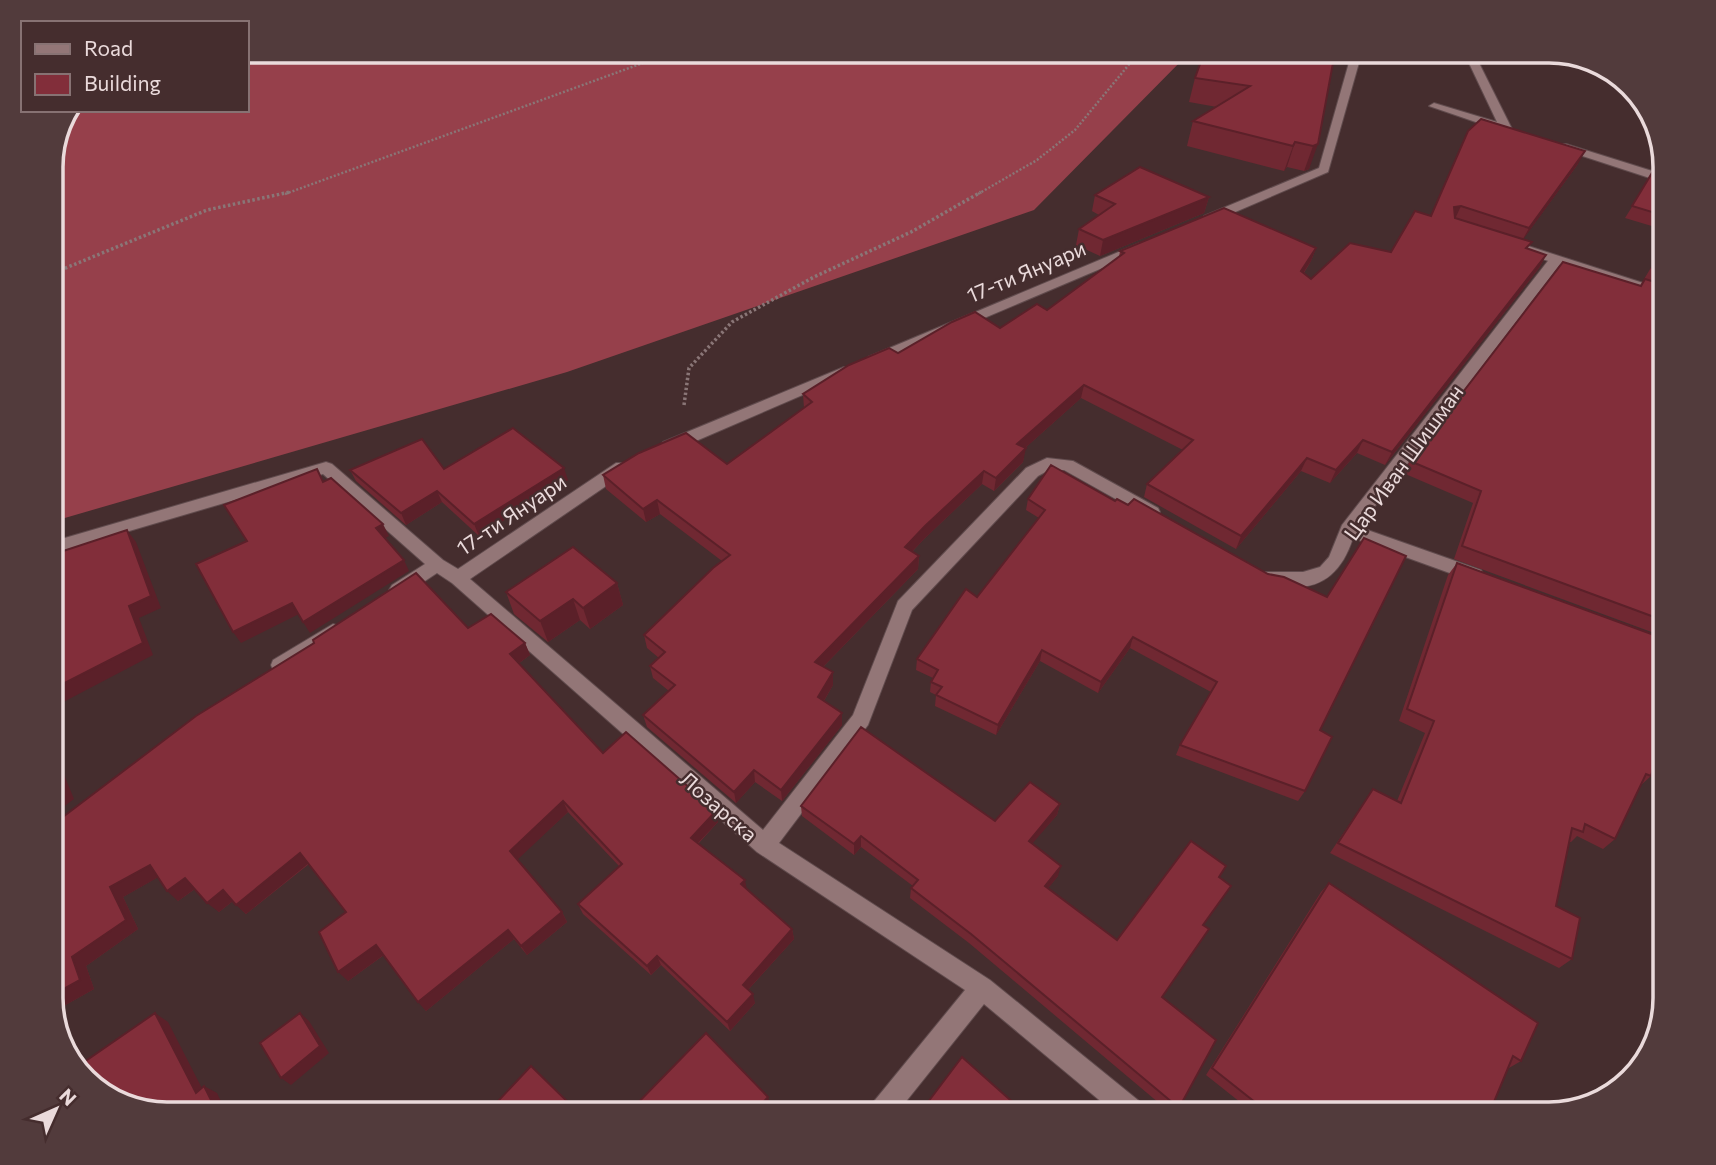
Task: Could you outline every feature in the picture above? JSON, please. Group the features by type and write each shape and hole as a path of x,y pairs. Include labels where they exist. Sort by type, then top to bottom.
{"street":[{"path":"1197,223 1324,170 1354,63"},
{"path":"1474,63 1506,129"},
{"path":"1434,106 1519,133"},
{"path":"1546,141 1653,175"},
{"name":"17-ти Януари","path":"659,450 1159,240"},
{"path":"1518,247 1653,289"},
{"name":"Цар Иван Шишман","path":"1252,569 1264,576 1290,581 1313,576 1332,566 1348,529 1556,260"},
{"name":"17-ти Януари","path":"458,578 638,459"},
{"path":"764,845 860,719 904,606 1032,472 1046,464 1067,465 1169,521"},
{"name":"Лозарска","path":"63,545 326,468 437,565 458,578 764,845 982,988 1120,1102"},
{"path":"1348,529 1488,580"},
{"name":"17-ти Януари","path":"379,601 437,565"},
{"path":"264,675 345,624"},
{"path":"890,1102 982,988"}],"path":[{"path":"63,269 207,210 279,196 643,63"},
{"path":"681,441 689,368 732,322 814,277 911,232 1037,160 1075,130 1130,63"}],"shaded area":[{"path":"248,63 1179,63 1034,210 567,372 63,519 63,160 74,121 79,112 248,112"}],"building":[{"path":"1200,63 1333,63 1318,144 1313,146 1295,142 1293,146 1193,121 1250,86 1195,78"},
{"path":"1481,119 1585,151 1529,228 1461,206 1454,207 1455,218 1532,242 1526,248 1546,255 1392,452 1363,440 1336,470 1307,458 1241,536 1147,484 1193,440 1084,385 1017,444 1026,448 996,478 984,471 925,526 905,547 919,556 815,662 833,672 818,697 842,713 781,790 754,770 734,792 643,715 675,685 650,666 665,652 644,635 730,555 657,500 643,509 603,475 639,453 686,433 727,464 812,402 803,394 849,365 889,348 898,353 975,312 1000,328 1037,304 1047,310 1124,253 1120,251 1224,208 1316,248 1301,271 1311,279 1350,243 1391,252 1415,211 1431,216 1468,131"},
{"path":"1140,167 1209,197 1103,240 1079,229 1115,204 1095,195"},
{"path":"1653,171 1653,212 1632,206"},
{"path":"1563,262 1641,286 1645,279 1653,281 1653,617 1462,546 1481,491 1410,461"},
{"path":"513,428 564,468 474,524 437,491 401,513 350,470 422,439 444,469"},
{"path":"1051,465 1115,501 1117,499 1128,505 1134,499 1268,574 1284,577 1327,597 1364,538 1406,556 1320,730 1332,737 1305,791 1180,745 1217,682 1133,637 1101,682 1042,650 998,725 936,695 942,687 931,682 938,670 917,659 966,589 977,597 1045,510 1028,499"},
{"path":"317,469 323,482 331,478 383,524 376,528 404,560 303,622 292,603 233,632 196,564 247,541 224,505"},
{"path":"127,530 151,596 129,606 143,643 63,684 63,551"},
{"path":"573,547 617,583 583,608 573,599 540,621 506,592"},
{"path":"1457,563 1653,635 1653,769 1651,776 1646,774 1615,839 1585,824 1583,832 1572,828 1556,906 1580,918 1572,959 1338,843 1373,789 1401,803 1434,721 1407,709"},
{"path":"416,573 468,628 491,614 525,643 510,654 603,753 626,732 716,811 691,838 745,880 741,884 792,929 743,985 753,994 727,1022 657,956 647,966 578,904 622,864 563,801 510,851 562,912 521,946 508,930 418,1002 376,945 338,972 319,932 346,912 300,853 236,905 223,890 207,903 185,878 167,891 150,865 110,887 126,920 72,957 80,980 63,989 63,817 196,716 314,643 313,640"},
{"path":"861,727 995,821 1030,782 1060,804 1029,841 1061,866 1045,886 1117,940 1191,841 1226,866 1219,877 1231,886 1203,925 1209,929 1162,997 1216,1040 1182,1102 1172,1102 971,934 911,888 918,880 861,836 854,844 801,806"},
{"path":"1329,883 1538,1023 1521,1061 1513,1056 1494,1102 1255,1102 1212,1068"},
{"path":"155,1013 196,1093 204,1086 212,1102 153,1101 121,1091 93,1072 85,1062"},
{"path":"300,1013 320,1046 281,1078 260,1043"},
{"path":"706,1033 768,1097 764,1102 639,1102"},
{"path":"962,1057 1013,1102 928,1102"},
{"path":"531,1066 568,1102 497,1102"}]}
